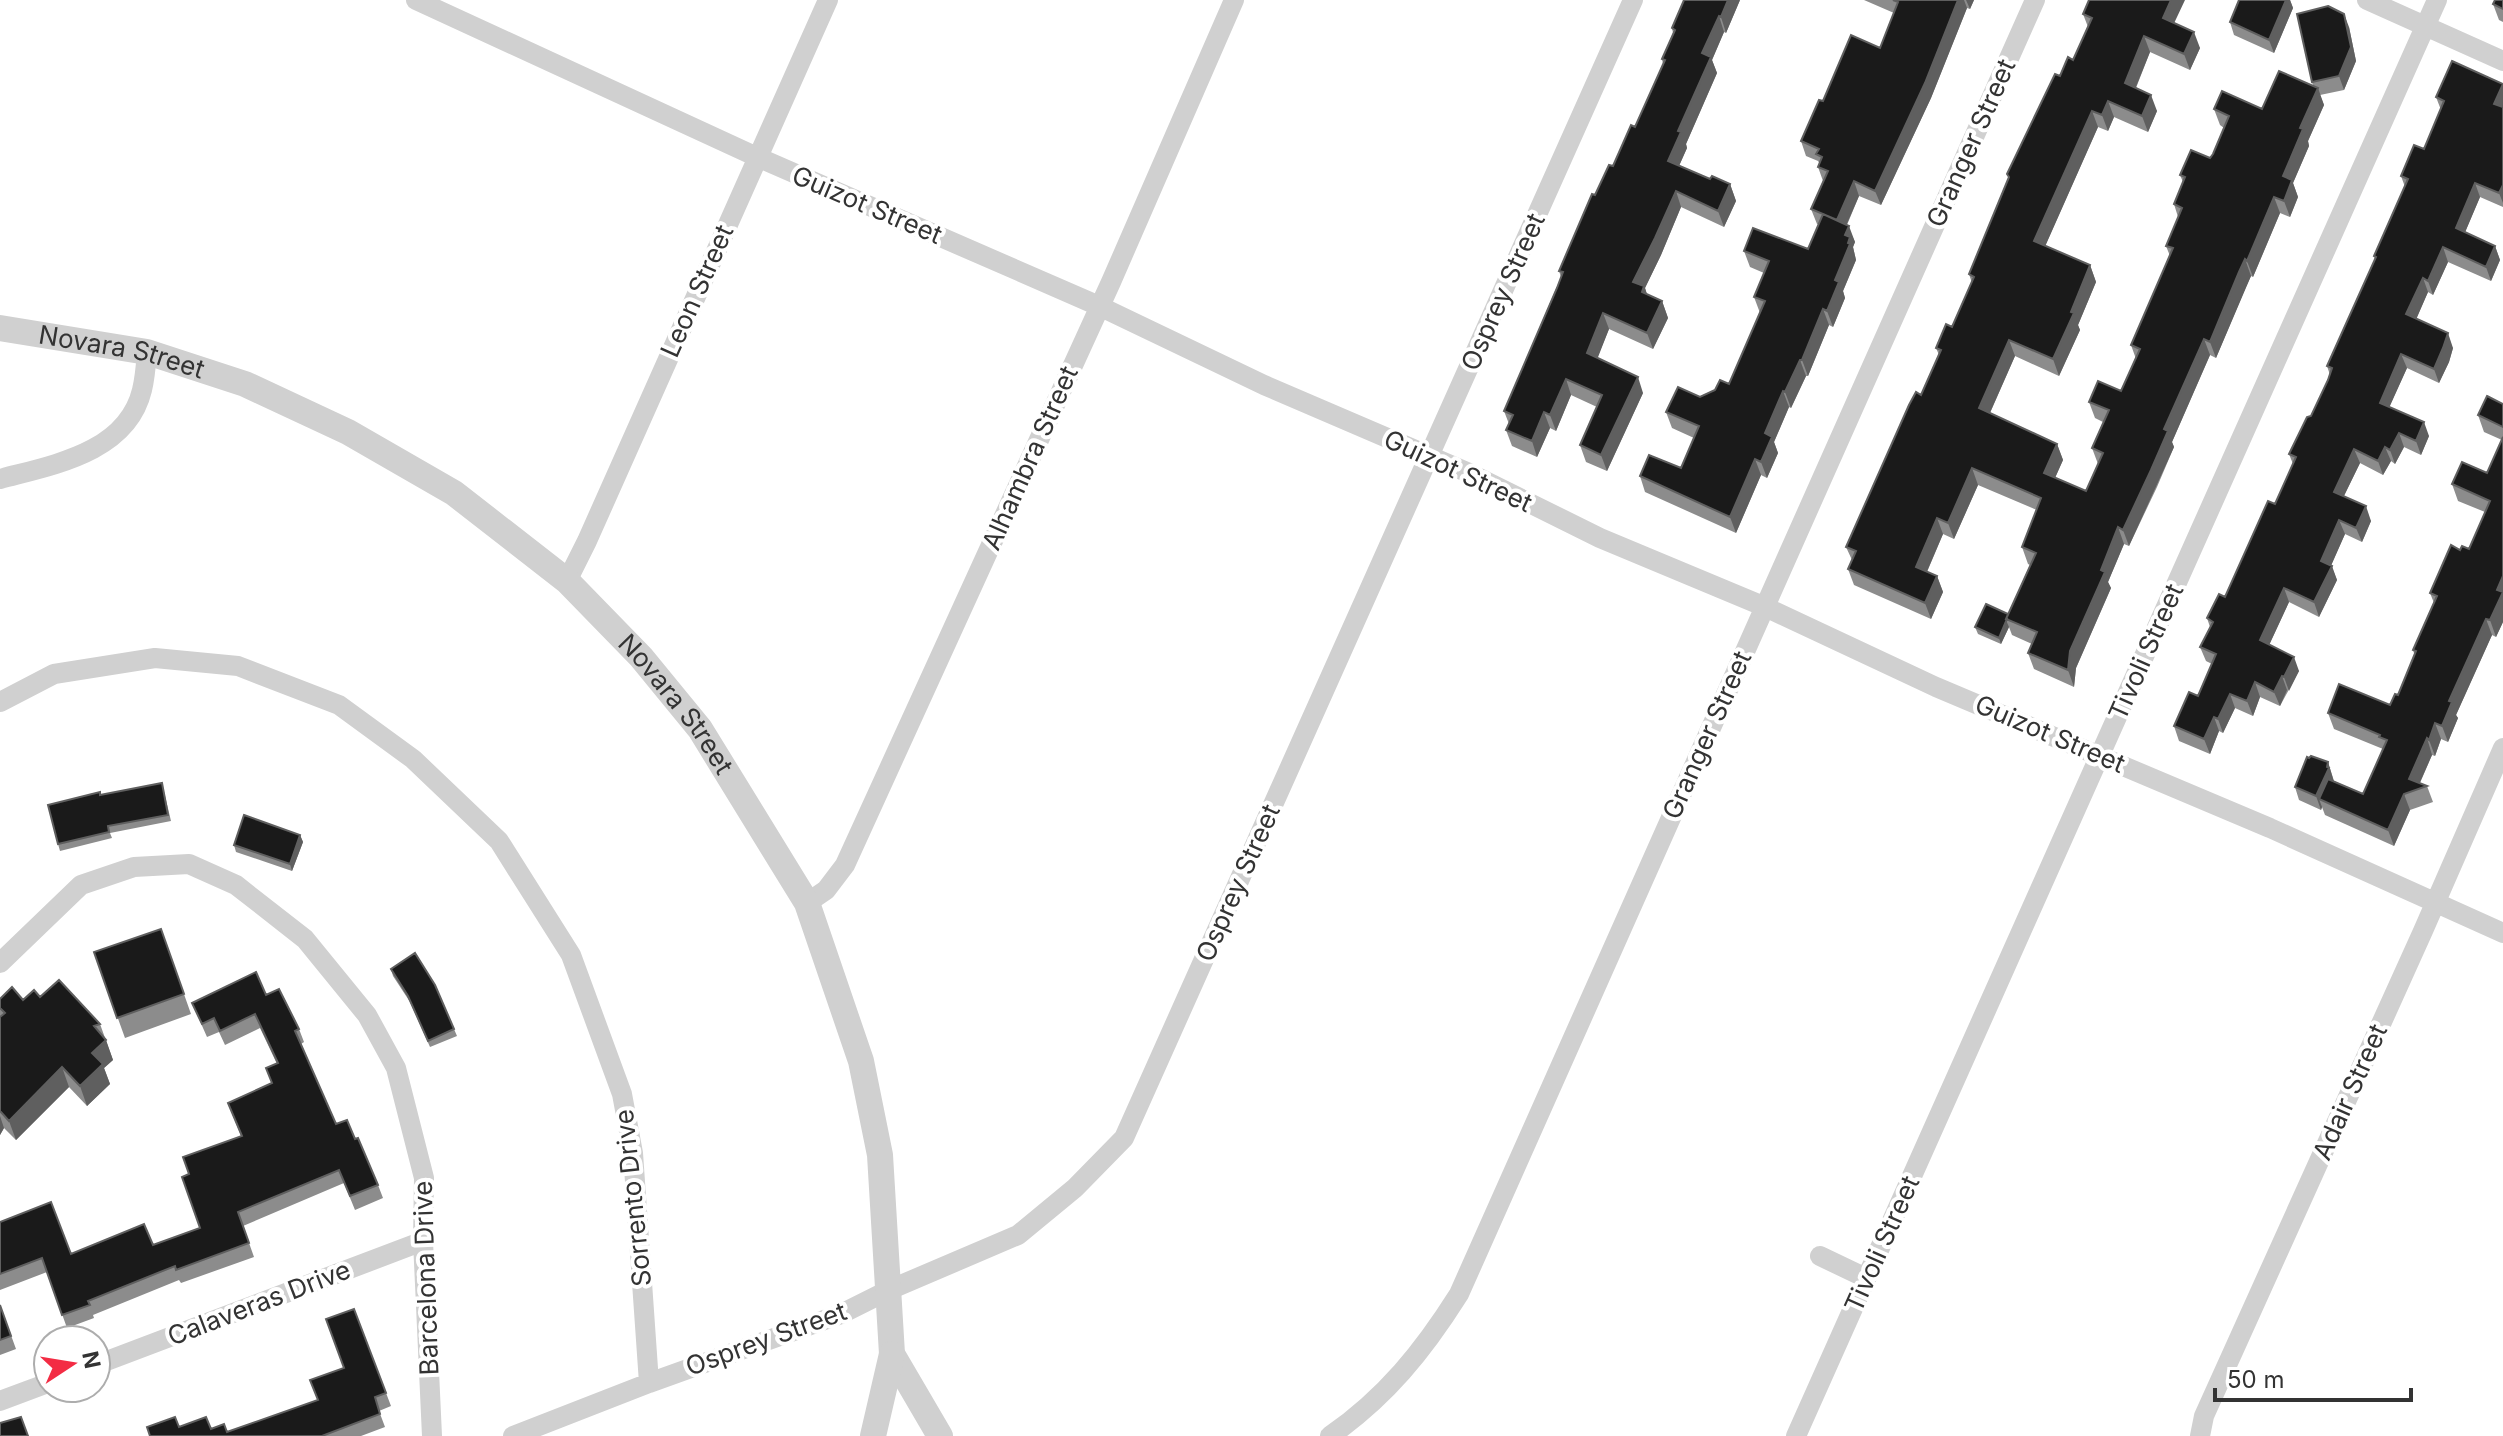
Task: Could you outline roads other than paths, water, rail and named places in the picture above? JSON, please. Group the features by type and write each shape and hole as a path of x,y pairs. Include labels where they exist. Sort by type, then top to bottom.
{"street":[{"name":"Guizot Street","path":"416,0 757,157 1099,306 1264,385 1430,456 1600,538 1763,606 1936,687 2270,828 2503,933"},
{"name":"Leon Street","path":"567,581 828,0"},
{"name":"Alhambra Street","path":"807,903 826,890 845,865 1234,0"},
{"name":"Osprey Street","path":"513,1436 841,1314 1018,1235 1075,1188 1124,1138 1633,0"},
{"name":"Granger Street","path":"1330,1436 1359,1416 1398,1378 1429,1340 1459,1294 2035,0"},
{"path":"2367,0 2503,61"},
{"name":"Tivoli Street","path":"1796,1436 2437,0"},
{"name":"Novara Street","path":"0,328 147,352 245,384 348,432 454,493 567,581 641,657 700,729 807,903 861,1061 880,1155 892,1354 940,1436"},
{"path":"0,479 68,461 108,441 128,419 142,393 147,352"},
{"name":"Sorrento Drive","path":"0,702 54,674 155,658 238,666 339,705 413,759 499,841 571,955 622,1094 633,1153 649,1383"},
{"name":"Adair Street","path":"2200,1436 2204,1416 2503,748"},
{"name":"Barcelona Drive","path":"0,963 81,885 134,867 189,864 236,885 305,939 367,1015 396,1068 424,1178 423,1241 432,1436"},
{"name":"Calaveras Drive","path":"112,1359 423,1241"},
{"path":"1820,1256 1866,1278"},
{"path":"873,1436 892,1354"},
{"path":"0,1401 32,1389"}]}
